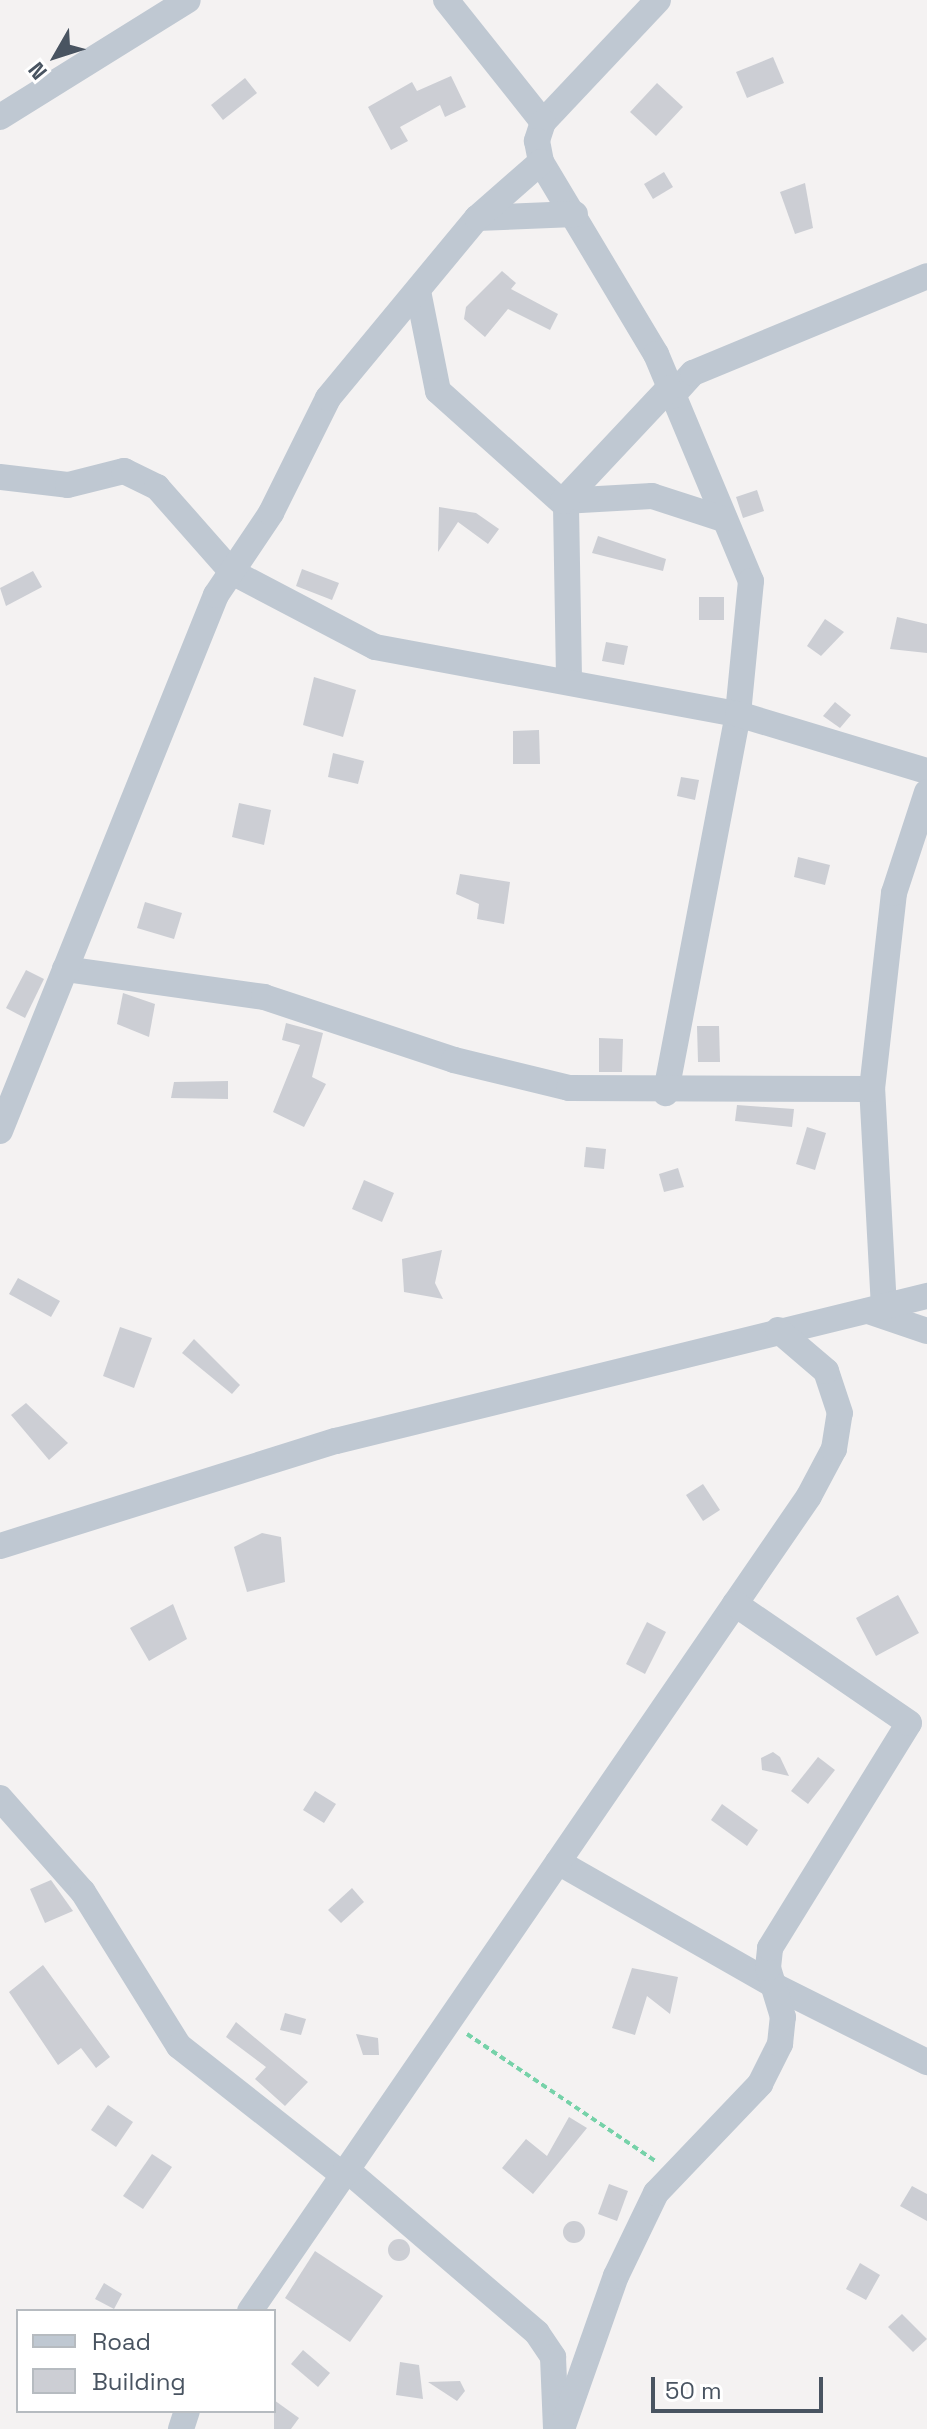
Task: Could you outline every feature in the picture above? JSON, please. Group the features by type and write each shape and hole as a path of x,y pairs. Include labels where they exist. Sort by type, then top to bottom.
{"street":[{"path":"0,117 188,0"},
{"path":"446,0 543,122"},
{"path":"658,0 543,122 541,162 575,214 656,354 751,581 738,714 666,1093"},
{"path":"0,1131 232,572 271,513 328,398 477,218 541,162"},
{"path":"477,218 575,214"},
{"path":"569,677 563,501 670,392 693,373 927,276"},
{"path":"418,291 438,391 563,501 652,496 723,519"},
{"path":"656,354 693,373"},
{"path":"0,477 68,485 124,471 157,487 232,572 375,647 569,677 738,714 927,771"},
{"path":"876,1309 872,1089 894,893 927,792"},
{"path":"65,969 264,997 454,1060 569,1088 666,1093 872,1089"},
{"path":"0,1546 336,1441 778,1330 927,1296"},
{"path":"876,1309 927,1331"},
{"path":"251,2309 809,1496 834,1449 840,1413 826,1371 778,1330"},
{"path":"559,2429 616,2276 673,2174 760,2084 780,2044 770,1948 918,1730 735,1604"},
{"path":"0,1798 83,1892 179,2046 345,2173 537,2333 553,2357 559,2429"},
{"path":"558,1862 775,1986 927,2062"}],"path":[{"path":"448,2021 673,2174"}],"building":[{"path":"773,57 784,83 747,98 736,72"},
{"path":"451,76 466,107 445,117 440,105 400,127 408,141 391,150 368,107 412,82 417,91"},
{"path":"245,78 257,93 223,120 211,105"},
{"path":"657,83 683,107 656,136 630,112"},
{"path":"664,172 673,187 653,199 644,184"},
{"path":"805,183 813,228 795,234 780,192"},
{"path":"502,271 516,283 511,289 558,314 550,330 508,309 485,337 464,319 466,307"},
{"path":"757,490 764,511 743,518 736,497"},
{"path":"439,507 476,513 499,529 488,544 458,522 438,552"},
{"path":"598,536 666,559 663,571 592,553"},
{"path":"302,569 339,583 332,600 296,586"},
{"path":"33,571 42,587 6,606 0,588"},
{"path":"699,597 724,597 724,620 699,620"},
{"path":"897,617 927,624 927,653 890,649"},
{"path":"825,619 844,632 821,656 807,646"},
{"path":"606,642 628,646 624,665 602,661"},
{"path":"314,677 356,690 343,737 303,725"},
{"path":"835,702 851,715 840,728 823,716"},
{"path":"539,730 540,764 513,764 513,731"},
{"path":"333,753 364,761 358,784 328,777"},
{"path":"681,777 699,780 695,800 677,796"},
{"path":"239,803 271,810 264,845 232,837"},
{"path":"798,857 830,865 825,885 794,877"},
{"path":"460,874 510,882 504,924 477,919 479,904 456,894"},
{"path":"145,902 182,913 174,939 137,928"},
{"path":"26,970 44,979 25,1018 6,1008"},
{"path":"123,993 155,1004 149,1037 117,1024"},
{"path":"286,1023 323,1033 312,1077 326,1084 304,1127 273,1112 300,1045 282,1040"},
{"path":"697,1026 719,1026 720,1062 698,1062"},
{"path":"599,1038 623,1039 622,1072 599,1072"},
{"path":"228,1081 228,1099 171,1098 174,1082"},
{"path":"737,1105 794,1109 792,1127 735,1121"},
{"path":"807,1127 826,1133 815,1170 796,1164"},
{"path":"586,1147 606,1149 604,1169 584,1167"},
{"path":"678,1168 684,1187 664,1192 659,1174"},
{"path":"364,1180 394,1193 382,1222 352,1209"},
{"path":"442,1250 435,1283 443,1299 404,1292 402,1259"},
{"path":"18,1278 60,1301 51,1317 9,1294"},
{"path":"120,1327 152,1338 134,1388 103,1376"},
{"path":"194,1339 240,1385 232,1394 182,1353"},
{"path":"26,1403 68,1443 49,1460 11,1415"},
{"path":"703,1484 720,1510 703,1521 686,1495"},
{"path":"262,1533 281,1537 285,1582 247,1592 234,1547"},
{"path":"898,1595 919,1633 876,1656 856,1618"},
{"path":"173,1604 187,1639 149,1661 130,1628"},
{"path":"647,1622 666,1632 645,1674 626,1664"},
{"path":"773,1752 780,1757 789,1776 762,1770 761,1758"},
{"path":"818,1757 835,1770 808,1804 791,1791"},
{"path":"315,1791 336,1804 324,1823 303,1810"},
{"path":"722,1804 758,1830 747,1846 711,1820"},
{"path":"51,1880 73,1911 45,1923 30,1889"},
{"path":"352,1888 364,1902 341,1923 328,1910"},
{"path":"43,1965 110,2057 96,2068 81,2048 58,2065 9,1992"},
{"path":"632,1968 678,1977 670,2014 647,1996 635,2035 612,2028"},
{"path":"285,2013 306,2019 301,2035 280,2030"},
{"path":"236,2022 308,2082 285,2106 255,2079 266,2067 226,2037"},
{"path":"356,2034 378,2038 379,2055 363,2055"},
{"path":"108,2105 133,2122 116,2147 91,2130"},
{"path":"569,2117 587,2128 533,2194 502,2168 526,2139 547,2156"},
{"path":"152,2154 172,2167 143,2209 123,2196"},
{"path":"609,2184 628,2191 617,2221 598,2214"},
{"path":"912,2186 927,2194 927,2221 900,2206"},
{"path":"574,2221 582,2224 585,2232 582,2240 574,2243 566,2240 563,2232 566,2224"},
{"path":"399,2239 407,2242 410,2250 407,2258 399,2261 391,2258 388,2250 391,2242"},
{"path":"315,2251 383,2296 350,2342 285,2298"},
{"path":"860,2263 880,2275 866,2300 846,2289"},
{"path":"104,2283 122,2294 114,2309 95,2299"},
{"path":"902,2314 927,2339 913,2352 888,2327"},
{"path":"303,2350 330,2373 318,2387 291,2364"},
{"path":"400,2362 419,2365 423,2399 396,2395"},
{"path":"460,2381 465,2391 457,2401 428,2382"},
{"path":"276,2401 299,2418 291,2429 274,2429"}]}
